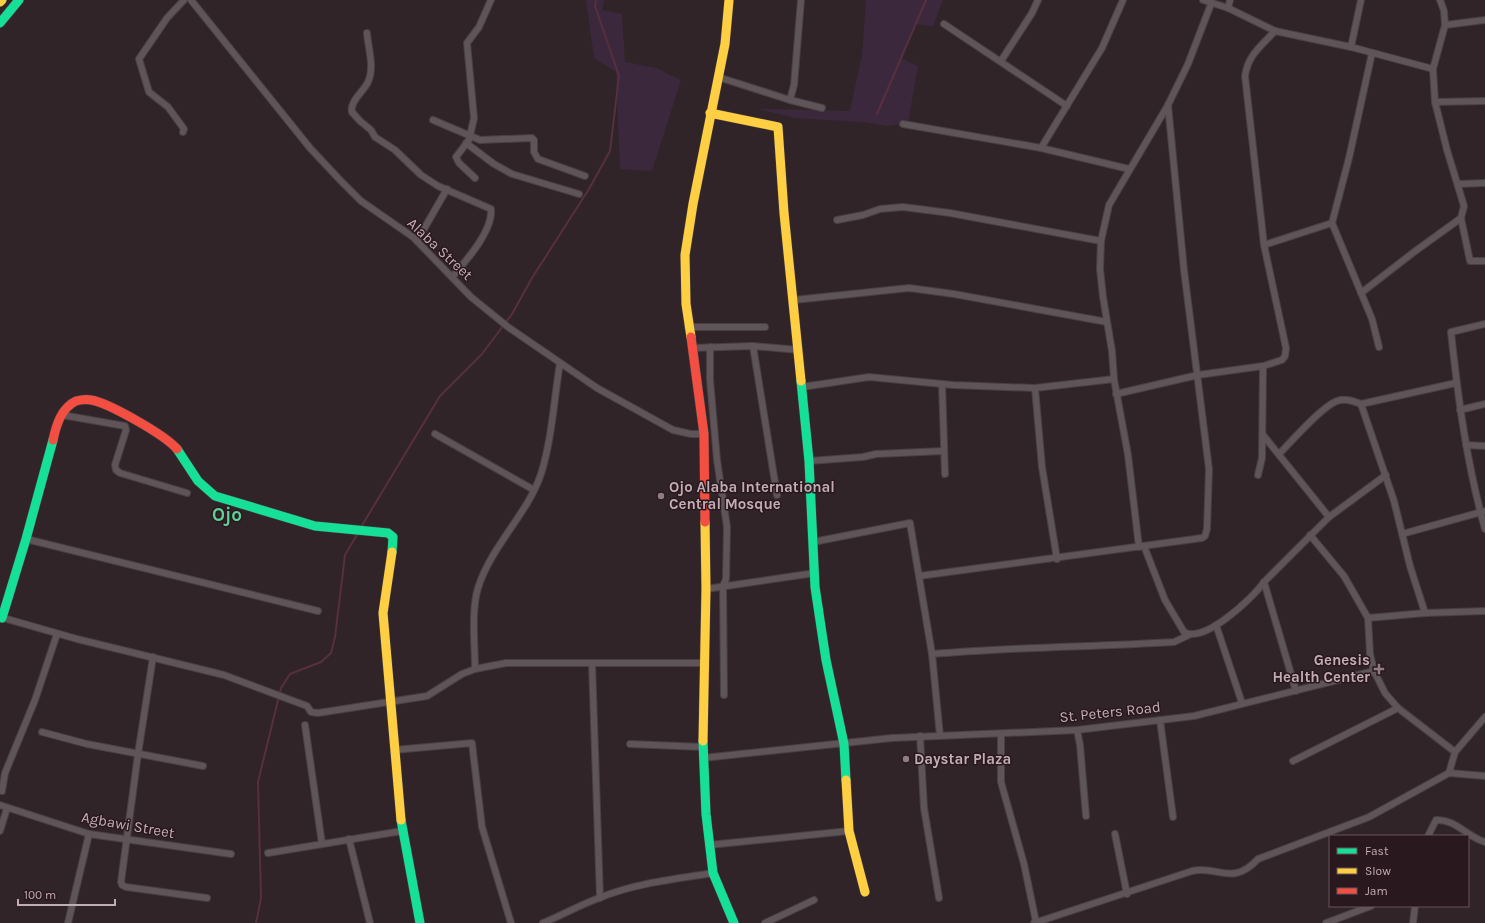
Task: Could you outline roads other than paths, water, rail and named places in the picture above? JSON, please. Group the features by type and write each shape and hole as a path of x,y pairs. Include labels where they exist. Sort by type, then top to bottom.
{"street":[{"path":"0,23 20,0"},
{"path":"183,132 174,114 149,92 146,76 139,59 167,18 184,0"},
{"name":"Alaba Street","path":"191,0 310,148 361,201 417,241 471,297 505,325 597,388 673,430 691,434 704,434"},
{"path":"475,178 456,160 458,153 470,137 474,118 467,43 478,26 491,0"},
{"path":"729,0 725,44 713,94 685,255 688,328 704,434 706,589 702,719 709,845 713,873 734,923"},
{"path":"790,100 794,85 801,0"},
{"path":"1001,61 1032,13 1038,0"},
{"path":"1041,148 1102,48 1123,0"},
{"path":"1202,0 1228,8 1275,31 1351,47 1433,69"},
{"path":"1228,8 1230,0"},
{"path":"1351,47 1361,0"},
{"path":"1440,0 1444,11 1445,25 1433,69 1435,102 1447,150 1464,206 1461,218 1470,261 1485,261"},
{"path":"1189,635 1184,632 1165,600 1141,546 1128,455 1116,394 1112,351 1100,269 1101,241 1109,205 1168,105 1188,64 1211,4"},
{"path":"1445,25 1485,20"},
{"path":"944,24 1067,106"},
{"path":"1116,394 1198,375 1263,366 1282,360 1285,356 1286,348 1264,245 1245,76 1247,64 1252,56 1275,31"},
{"path":"367,33 371,62 370,74 366,86 353,104 352,112 371,130 375,136 395,150 413,169 431,182 488,207 491,213 477,246 452,277"},
{"path":"1372,53 1350,158 1332,223 1372,319 1379,347"},
{"path":"717,79 822,108"},
{"path":"1435,102 1485,102"},
{"path":"920,576 1057,559 1202,538 1206,536 1209,469 1184,270 1168,105"},
{"path":"710,113 778,127 784,213 794,300 809,461 815,573 826,660 844,744 849,831 865,892"},
{"path":"433,120 470,137 490,141 532,138 534,140 534,152 538,159 585,176"},
{"path":"903,124 1041,148 1129,169"},
{"path":"466,143 494,164 512,174 579,194"},
{"path":"1458,184 1485,183"},
{"path":"417,241 447,189"},
{"path":"837,220 863,215 880,209 903,207 950,213 1101,241"},
{"path":"1361,293 1461,218"},
{"path":"1264,245 1332,223"},
{"path":"794,300 909,288 954,294 1107,322"},
{"path":"1485,324 1451,332 1456,383 1466,445 1483,512 1485,529"},
{"path":"688,328 765,327"},
{"path":"692,348 753,346 799,350"},
{"path":"753,346 777,495"},
{"path":"710,347 710,380 718,460 727,526 726,579 723,586 724,694"},
{"path":"475,669 475,626 478,589 494,553 534,490 545,456 560,363"},
{"path":"1258,475 1262,458 1263,366"},
{"path":"802,387 869,377 942,384 1034,388 1114,379"},
{"path":"1279,454 1323,411 1336,401 1348,399 1361,404 1456,383"},
{"path":"942,384 945,474"},
{"path":"1034,388 1042,467 1057,559"},
{"path":"420,923 402,831 394,750 391,702 384,632 384,613 393,537 388,533 315,526 215,496 201,486 197,476 173,446 144,426 92,400 78,401 65,410 57,423 26,539 1,617 57,634 224,674 307,706 311,712 318,713 391,702 427,696 462,674 475,669 506,663 704,663"},
{"path":"1361,404 1386,475 1410,566 1425,613"},
{"path":"1460,410 1485,404"},
{"path":"62,415 125,426 126,430 115,464 116,470 120,473 187,493"},
{"path":"435,434 534,490"},
{"path":"1263,435 1329,517"},
{"path":"1466,445 1485,446"},
{"path":"809,461 863,457 876,454 944,451"},
{"path":"932,654 996,648 1072,647 1174,642 1189,635 1195,634 1216,624 1255,594 1264,582 1329,517 1386,475"},
{"path":"1402,534 1483,512"},
{"path":"813,542 910,523 932,654 940,736"},
{"path":"1310,535 1344,576 1368,618 1370,654 1374,671 1385,693 1398,708 1455,752"},
{"path":"26,539 318,611"},
{"path":"706,589 815,573"},
{"path":"1264,582 1296,691"},
{"path":"1368,618 1425,613 1485,611"},
{"path":"1216,624 1242,703"},
{"path":"2,791 5,773 35,700 57,634"},
{"path":"153,657 126,840 122,885 207,898"},
{"path":"592,663 600,898"},
{"name":"St. Peters Road","path":"703,758 920,736 1077,730 1194,716 1374,671"},
{"path":"1293,761 1398,708"},
{"path":"1449,773 1455,752 1485,717"},
{"path":"1160,720 1174,817"},
{"path":"305,724 322,844"},
{"path":"1077,730 1080,745 1086,816"},
{"path":"42,732 138,754 203,766"},
{"path":"1001,734 1001,782 1024,864 1035,922 1202,869 1222,874 1235,873 1245,870 1258,858 1369,817 1449,773 1485,776"},
{"path":"920,736 924,808 939,898"},
{"path":"394,750 472,743 482,827 511,923"},
{"path":"630,744 704,747"},
{"name":"Agbawi Street","path":"0,805 89,834 231,854"},
{"path":"0,831 7,808"},
{"path":"1428,835 1436,820 1442,820 1452,822 1467,833 1485,842"},
{"path":"268,853 402,831"},
{"path":"709,845 849,831"},
{"path":"68,923 89,834"},
{"path":"1115,834 1127,894"},
{"path":"349,839 370,923"},
{"path":"543,923 558,920 600,898 657,882 713,873"},
{"path":"765,923 814,900"},
{"path":"1326,923 1368,907"},
{"path":"1413,923 1415,907"}],"waterway":[{"path":"361,527 440,396 482,354 512,314 532,278 589,189 610,151 619,76 595,6 596,0"},
{"path":"877,114 926,0"},
{"path":"256,923 261,898 258,782 281,688 290,674 321,662 331,653 335,637 345,555 358,533"}],"place":[{"name":"Ojo Alaba International Central Mosque","path":"661,496"},
{"name":"Genesis Health Center","path":"1379,669"},
{"name":"Daystar Plaza","path":"906,759"}],"district":[{"name":"Ojo","path":"227,515"}]}
